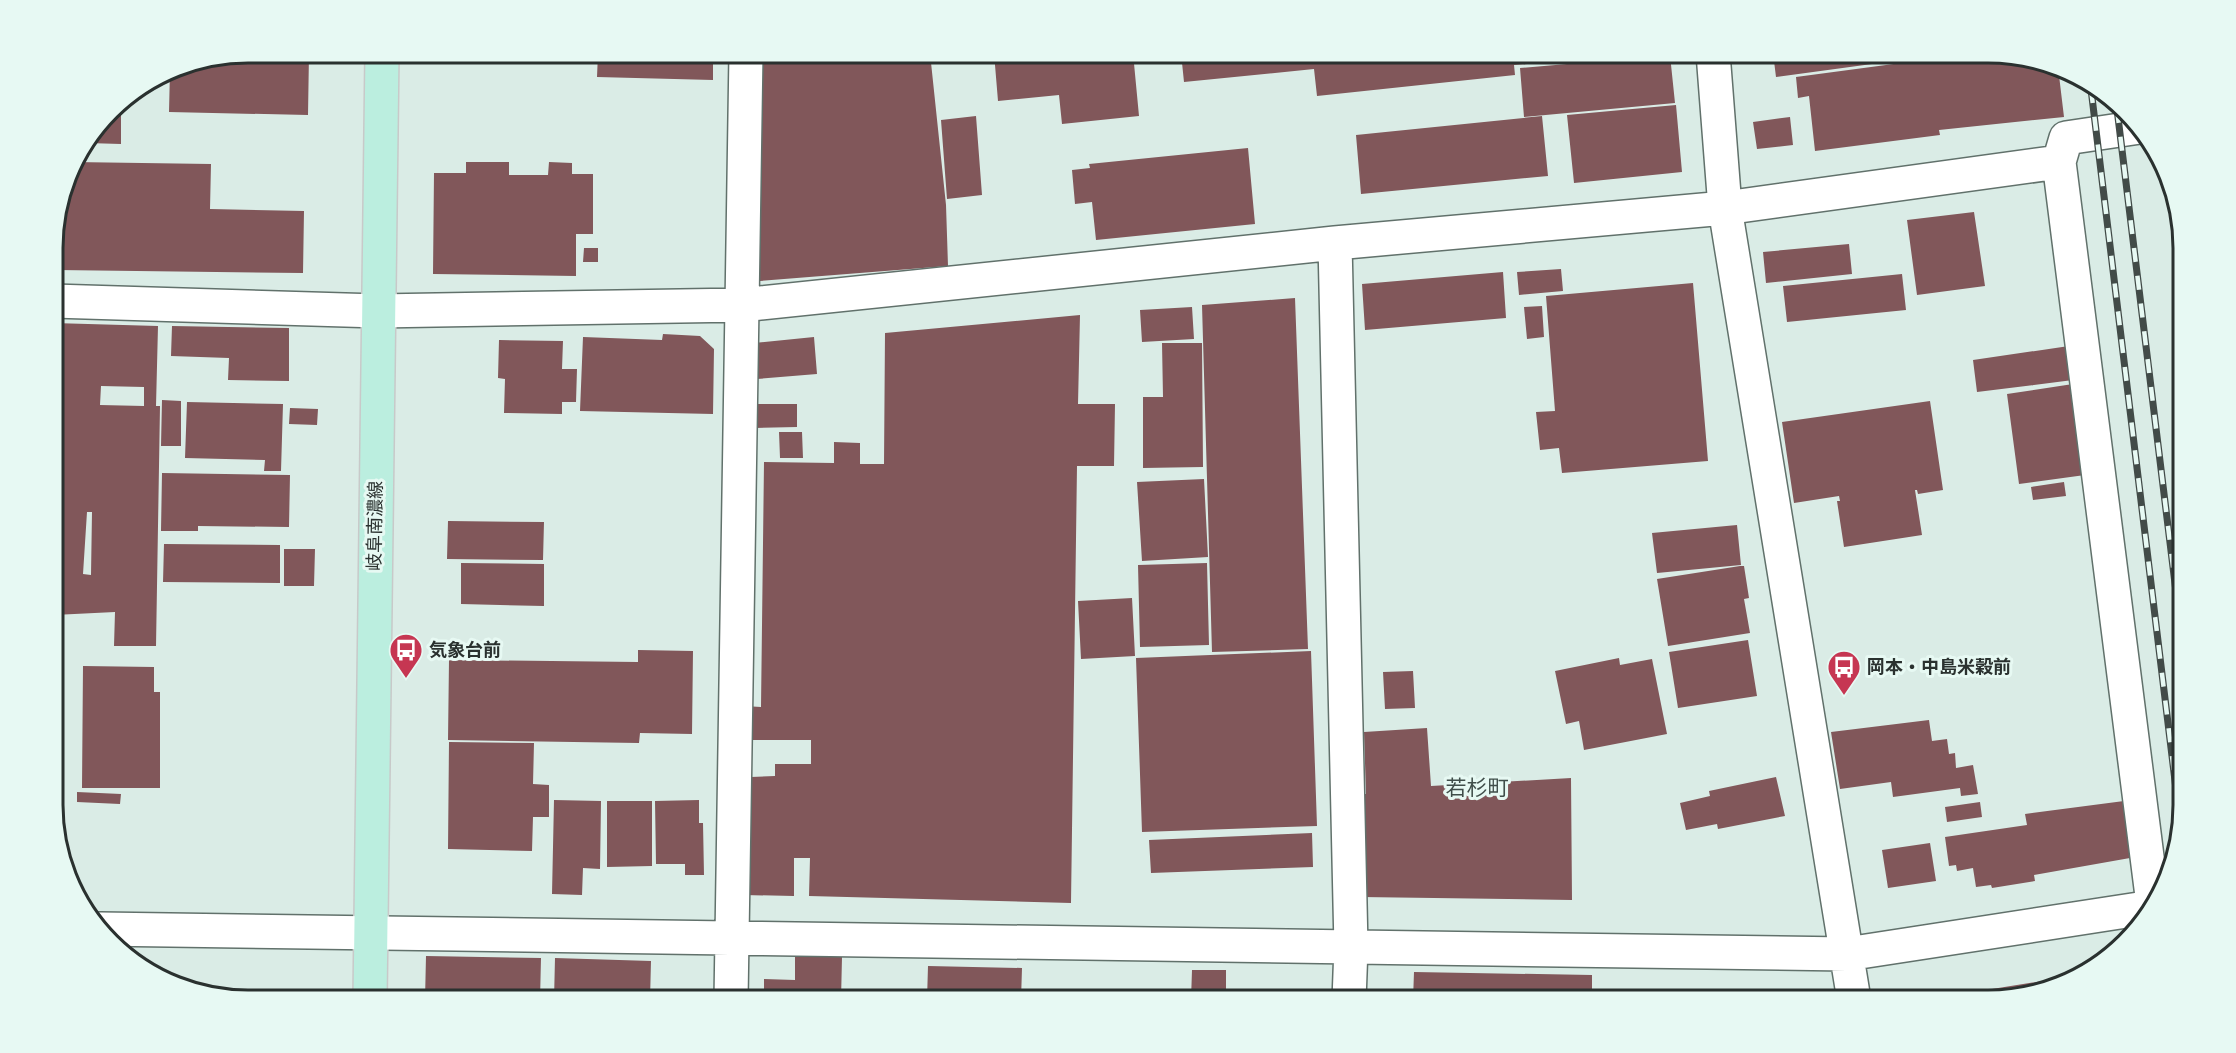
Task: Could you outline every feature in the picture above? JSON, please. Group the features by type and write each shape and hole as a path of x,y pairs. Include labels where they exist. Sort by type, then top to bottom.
{"main road":[{"name":"岐阜南濃線","path":"370,990 382,63"}],"street":[{"path":"731,990 746,63"},
{"path":"1714,63 1725,208 1852,990"},
{"path":"2129,129 2066,138 2059,162 2150,892"},
{"path":"63,301 378,311 742,305 1335,243 1725,208 2059,162"},
{"path":"1335,243 1351,947 1349,990"},
{"path":"111,929 1847,954 2142,907"}],"building":[{"path":"236,63 309,63 308,115 169,112 170,81 177,77"},
{"path":"598,63 713,63 713,80 597,77"},
{"path":"747,63 931,63 946,205 948,266 760,281 743,262"},
{"path":"995,63 1134,63 1139,116 1062,124 1059,95 998,101"},
{"path":"1182,63 1540,63 1514,65 1515,75 1317,96 1314,69 1184,82"},
{"path":"1578,63 1671,63 1675,103 1524,117 1520,68"},
{"path":"1774,63 1879,63 1776,77"},
{"path":"1901,63 2012,65 2036,69 2059,77 2064,117 1939,130 1940,135 1815,151 1809,96 1798,98 1796,77"},
{"path":"1676,105 1682,172 1574,183 1567,115"},
{"path":"121,113 121,144 95,143"},
{"path":"976,116 982,195 947,199 941,120"},
{"path":"1542,116 1548,176 1361,194 1356,135"},
{"path":"1790,117 1793,145 1757,149 1753,122"},
{"path":"1248,148 1255,224 1096,240 1092,202 1075,204 1072,170 1090,168 1089,164"},
{"path":"84,162 211,164 210,209 304,211 303,273 63,270 63,236 69,200 77,177"},
{"path":"466,162 509,162 509,175 548,175 549,162 572,163 572,174 593,174 593,234 576,234 576,276 433,274 434,173 466,173"},
{"path":"1974,212 1985,286 1917,295 1907,220"},
{"path":"1849,244 1852,274 1766,283 1763,252"},
{"path":"584,248 598,248 598,262 583,262"},
{"path":"1561,269 1563,291 1519,295 1517,272"},
{"path":"1503,272 1506,318 1365,330 1362,284"},
{"path":"1902,274 1906,310 1787,322 1783,286"},
{"path":"1693,283 1708,461 1562,473 1559,448 1540,450 1536,412 1555,411 1546,296"},
{"path":"1295,298 1308,649 1212,652 1202,305"},
{"path":"1542,306 1544,337 1527,339 1524,307"},
{"path":"1192,307 1194,339 1142,342 1140,310"},
{"path":"1080,315 1078,404 1115,404 1114,466 1077,466 1071,903 809,896 810,858 794,858 794,896 744,895 744,833 751,833 751,777 775,776 775,764 811,764 811,740 743,740 744,706 761,707 764,462 834,463 834,442 860,443 860,464 884,464 885,333"},
{"path":"63,323 158,326 156,406 160,406 156,646 114,646 115,612 63,615","holes":["101,386 144,387 144,406 100,405","87,512 92,512 91,575 83,574"]},
{"path":"172,326 289,328 289,381 228,380 229,358 171,356"},
{"path":"663,334 700,336 714,349 713,414 580,411 583,337 662,340"},
{"path":"814,337 817,374 757,379 754,343"},
{"path":"499,340 563,341 562,369 577,369 576,402 562,402 562,414 504,413 505,379 498,378"},
{"path":"1162,343 1202,343 1203,467 1143,468 1143,397 1163,397"},
{"path":"2069,346 2073,380 1977,392 1973,360"},
{"path":"2073,384 2085,475 2019,484 2007,394"},
{"path":"162,400 181,401 181,446 161,446"},
{"path":"1930,401 1943,490 1918,494 1915,490 1922,535 1844,547 1837,501 1840,501 1839,496 1794,503 1782,422"},
{"path":"187,402 283,404 281,471 264,471 265,460 185,458"},
{"path":"755,404 797,404 797,427 755,428"},
{"path":"290,408 318,409 317,425 289,424"},
{"path":"779,432 802,432 803,458 780,458"},
{"path":"162,473 290,475 289,527 198,526 198,531 161,531"},
{"path":"1204,479 1208,557 1142,561 1137,482"},
{"path":"2064,482 2066,496 2033,500 2031,487"},
{"path":"448,521 544,522 543,560 447,559"},
{"path":"1737,525 1741,565 1657,573 1652,533"},
{"path":"164,544 280,545 280,583 163,582"},
{"path":"284,549 315,549 314,586 284,586"},
{"path":"461,563 544,564 544,606 461,604"},
{"path":"1207,563 1209,645 1140,647 1138,565"},
{"path":"1744,566 1749,598 1744,599 1750,633 1668,646 1657,579"},
{"path":"1132,598 1135,656 1081,659 1078,601"},
{"path":"1748,640 1757,696 1678,708 1669,652"},
{"path":"638,650 693,651 692,734 640,733 639,743 448,740 449,660 638,662"},
{"path":"1311,651 1317,826 1142,832 1136,658"},
{"path":"1619,658 1620,665 1652,659 1667,734 1584,750 1579,721 1566,724 1555,671"},
{"path":"83,666 154,667 154,692 160,692 160,788 82,788"},
{"path":"1413,671 1415,708 1385,709 1383,672"},
{"path":"1929,720 1932,741 1947,739 1949,754 1955,753 1956,768 1973,765 1978,794 1961,796 1960,788 1893,797 1891,782 1840,789 1831,732"},
{"path":"1427,728 1431,786 1571,778 1572,900 1361,897 1358,794 1366,794 1364,732"},
{"path":"449,742 534,743 533,784 549,785 549,817 533,817 532,851 448,849"},
{"path":"1776,777 1785,816 1718,829 1717,824 1686,830 1680,803 1710,796 1709,791"},
{"path":"77,792 121,794 120,804 77,802"},
{"path":"554,800 601,801 600,869 583,868 582,895 552,894"},
{"path":"699,800 699,823 703,823 704,875 685,875 685,864 656,864 655,801"},
{"path":"607,801 652,801 652,866 607,867"},
{"path":"2124,801 2130,858 2034,875 2035,881 1992,888 1991,885 1976,887 1973,868 1957,871 1956,865 1949,866 1945,837 2027,825 2025,814"},
{"path":"1980,802 1982,817 1947,822 1945,807"},
{"path":"1312,833 1313,867 1151,873 1149,840"},
{"path":"1930,843 1936,881 1888,888 1882,850"},
{"path":"426,956 541,958 540,990 425,990"},
{"path":"795,956 842,957 841,990 764,990 764,979 795,980"},
{"path":"555,958 651,961 650,990 554,990"},
{"path":"928,966 1022,968 1021,990 927,990"},
{"path":"1192,970 1226,970 1226,990 1191,990"},
{"path":"1414,972 1592,975 1592,990 1413,990"},
{"path":"2045,981 2000,990 1986,990"}],"railway":[{"path":"2092,96 2173,764"},
{"path":"2118,116 2173,567"}],"place":[{"name":"気象台前","path":"406,679"},
{"name":"岡本・中島米穀前","path":"1844,696"}],"district":[{"name":"若杉町","path":"1477,788"}]}
